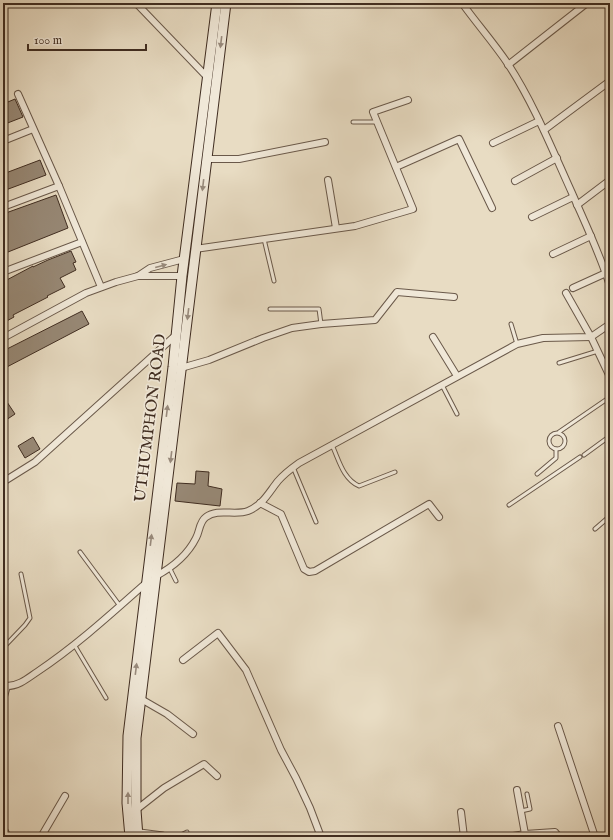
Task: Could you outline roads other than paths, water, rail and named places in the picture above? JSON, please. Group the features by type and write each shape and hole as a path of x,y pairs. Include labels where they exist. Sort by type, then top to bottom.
{"street":[{"path":"136,3 208,78"},
{"name":"UTHUMPHON ROAD","path":"130,837 127,803 128,736 182,276 217,3"},
{"name":"UTHUMPHON ROAD","path":"138,834 136,810 136,738 226,3"},
{"path":"462,3 508,65 528,98 557,158 606,272 610,286"},
{"path":"508,65 587,3"},
{"path":"544,130 610,81"},
{"path":"18,94 59,186 101,287"},
{"path":"195,249 355,226 413,209 374,112 408,100"},
{"path":"493,143 539,121"},
{"path":"3,141 34,130"},
{"path":"396,167 459,139 492,208"},
{"path":"206,159 239,159 325,142"},
{"path":"515,181 557,158"},
{"path":"328,180 336,228"},
{"path":"577,205 610,180"},
{"path":"3,207 59,186"},
{"path":"532,217 574,197"},
{"path":"553,254 590,236"},
{"path":"3,272 82,242"},
{"path":"138,276 150,268 184,260"},
{"path":"573,288 606,272"},
{"path":"3,338 86,293 101,287 138,276 182,276"},
{"path":"181,368 209,360 292,328 320,324 375,320 396,292 454,297"},
{"path":"566,293 609,372"},
{"path":"3,700 5,684 18,684 57,659 75,646 146,583 170,569 184,556 196,539 201,523 208,515 220,512 242,512 248,510 264,500 279,480 299,463 517,344 543,338 591,337 610,324"},
{"path":"3,482 35,462 176,334"},
{"path":"433,337 457,376"},
{"path":"260,503 281,514 304,569 309,572 315,571 429,504 440,517"},
{"path":"183,660 218,633 246,670 281,750 307,802 321,837"},
{"path":"141,699 167,714 193,734"},
{"path":"558,726 595,837"},
{"path":"136,810 164,788 204,764 217,776"},
{"path":"517,790 525,834"},
{"path":"42,837 65,796"},
{"path":"461,812 464,837"},
{"path":"3,828 8,837"},
{"path":"506,837 555,832 559,837"}],"lane":[{"path":"353,122 377,122"},
{"path":"264,239 274,281"},
{"path":"270,309 319,308 320,324"},
{"path":"511,324 517,344"},
{"path":"560,363 598,351"},
{"path":"442,385 457,414"},
{"path":"559,432 565,438 565,442 564,446 560,449 556,449 550,446 548,439 552,434 559,432 610,396"},
{"path":"584,455 610,436"},
{"path":"332,445 345,475 352,483 359,486 395,472"},
{"path":"537,474 556,458 556,449"},
{"path":"509,505 580,458"},
{"path":"293,468 316,522"},
{"path":"595,529 610,516"},
{"path":"80,552 120,606"},
{"path":"170,569 176,581"},
{"path":"3,648 25,626 30,618 21,574"},
{"path":"75,646 106,698"},
{"path":"521,811 530,809 527,794"},
{"path":"177,837 187,832"},
{"path":"138,834 163,834 170,837"}]}
